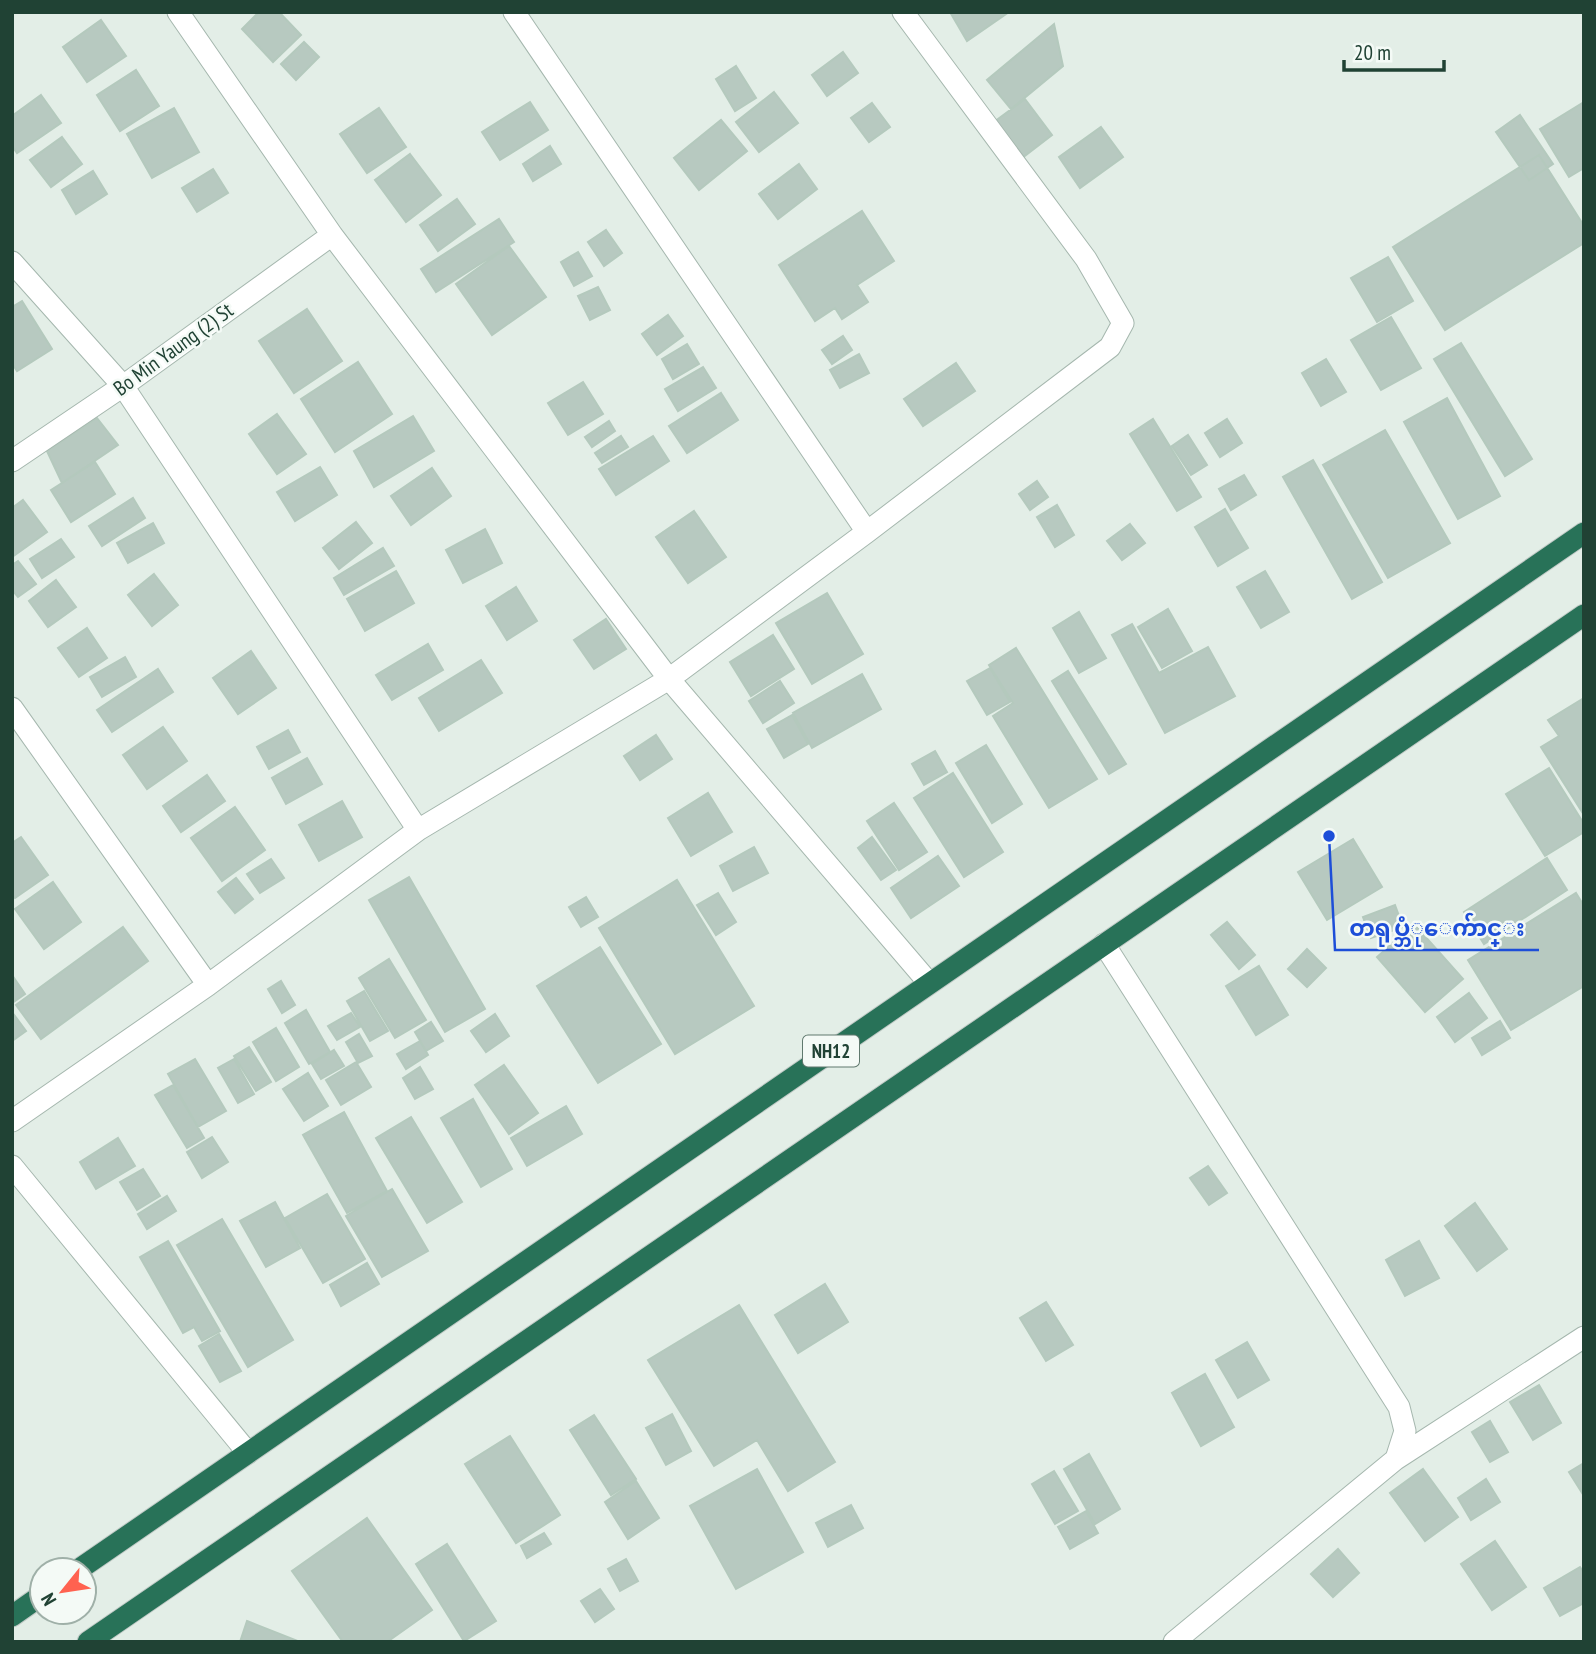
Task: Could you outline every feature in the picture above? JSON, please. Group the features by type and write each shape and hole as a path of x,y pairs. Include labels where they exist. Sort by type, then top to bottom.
{"highway":[{"name":"NH12","path":"98,1556 1584,533"},
{"path":"89,1642 1584,615"},
{"path":"12,1616 28,1605"}],"street":[{"path":"178,12 332,235 669,679 929,983"},
{"path":"514,12 867,532"},
{"path":"12,1121 208,985 418,830 669,679 1110,347 1123,323 1086,259 903,12"},
{"name":"Bo Min Yaung (2) St","path":"12,461 123,386 332,235"},
{"path":"12,262 123,386 418,830"},
{"path":"12,708 208,985"},
{"path":"1104,944 1399,1407 1405,1431 1396,1459"},
{"path":"12,1166 248,1453"},
{"path":"1174,1642 1396,1459 1584,1337"}],"building":[{"path":"259,12 279,12 301,35 273,62 242,29"},
{"path":"950,12 1009,12 967,41"},
{"path":"101,20 126,56 87,82 63,47"},
{"path":"1054,24 1063,66 1011,109 987,80"},
{"path":"304,42 319,57 296,80 281,64"},
{"path":"843,52 858,73 827,96 812,75"},
{"path":"736,66 756,98 735,111 716,79"},
{"path":"136,70 159,106 120,131 97,95"},
{"path":"774,92 798,123 759,152 736,122"},
{"path":"41,95 61,123 17,153 12,146 12,116"},
{"path":"1025,99 1052,135 1022,158 994,122"},
{"path":"530,102 548,130 500,160 482,132"},
{"path":"1584,102 1584,168 1569,177 1540,129"},
{"path":"872,103 890,127 869,142 851,118"},
{"path":"174,108 199,152 152,178 127,134"},
{"path":"379,108 406,147 367,173 340,134"},
{"path":"1520,115 1553,164 1529,180 1496,132"},
{"path":"721,120 747,151 699,190 674,158"},
{"path":"1101,127 1123,157 1080,188 1059,157"},
{"path":"62,137 82,164 51,187 30,160"},
{"path":"550,146 561,164 533,181 523,164"},
{"path":"410,154 441,195 406,222 375,180"},
{"path":"1539,155 1584,226 1584,243 1445,330 1393,247"},
{"path":"799,164 817,189 778,219 759,194"},
{"path":"213,169 228,193 197,212 182,188"},
{"path":"93,171 107,194 76,214 62,190"},
{"path":"457,199 475,224 438,251 420,225"},
{"path":"862,211 894,261 857,285 868,302 842,319 835,308 815,321 779,265"},
{"path":"499,219 514,242 436,292 421,269"},
{"path":"606,230 622,253 604,266 588,242"},
{"path":"509,246 546,297 492,335 456,284"},
{"path":"578,252 592,276 574,286 561,262"},
{"path":"1388,257 1413,301 1377,322 1351,278"},
{"path":"598,287 610,310 590,320 578,296"},
{"path":"22,301 52,349 17,371 12,363 12,307"},
{"path":"307,309 342,361 294,393 259,341"},
{"path":"668,315 683,336 657,355 642,334"},
{"path":"1391,317 1421,368 1381,390 1351,340"},
{"path":"843,336 852,350 832,364 822,350"},
{"path":"1461,343 1532,459 1505,476 1434,359"},
{"path":"687,344 699,364 673,379 662,359"},
{"path":"859,354 869,373 840,388 830,370"},
{"path":"1326,359 1346,392 1321,406 1302,373"},
{"path":"358,362 392,414 335,452 301,399"},
{"path":"956,363 975,391 923,426 904,399"},
{"path":"703,367 716,388 678,411 665,389"},
{"path":"583,382 603,414 568,435 548,403"},
{"path":"721,393 738,420 687,453 669,426"},
{"path":"1447,398 1500,496 1458,519 1404,422"},
{"path":"277,414 306,454 277,474 249,434"},
{"path":"413,416 434,451 374,487 354,451"},
{"path":"97,418 118,445 62,483 47,451"},
{"path":"1153,419 1201,497 1177,511 1130,434"},
{"path":"1227,419 1242,443 1220,457 1205,433"},
{"path":"609,421 615,431 592,447 585,437"},
{"path":"1385,430 1450,543 1388,578 1323,465"},
{"path":"1188,435 1207,465 1191,475 1172,446"},
{"path":"621,436 628,447 602,463 595,453"},
{"path":"653,436 669,461 616,495 599,469"},
{"path":"1313,460 1382,582 1352,599 1283,477"},
{"path":"95,462 115,494 71,522 51,490"},
{"path":"320,467 337,495 295,521 277,492"},
{"path":"432,468 451,496 411,525 391,496"},
{"path":"1244,475 1256,495 1231,510 1219,489"},
{"path":"1037,481 1048,497 1030,510 1019,494"},
{"path":"133,498 145,518 102,546 89,526"},
{"path":"23,500 47,532 12,557 12,508"},
{"path":"1057,505 1074,535 1055,547 1037,517"},
{"path":"1225,509 1248,548 1218,566 1195,527"},
{"path":"694,511 726,557 688,583 656,537"},
{"path":"356,522 372,543 339,569 323,548"},
{"path":"153,523 164,543 128,563 117,543"},
{"path":"1130,524 1145,543 1122,560 1107,541"},
{"path":"485,529 502,563 463,583 446,550"},
{"path":"61,539 74,557 42,578 30,559"},
{"path":"383,548 394,566 344,595 334,578"},
{"path":"18,561 36,584 18,597 12,590 12,565"},
{"path":"396,571 414,603 365,631 347,599"},
{"path":"1265,571 1289,612 1261,628 1237,587"},
{"path":"154,574 178,605 152,626 128,595"},
{"path":"56,580 76,607 48,627 29,601"},
{"path":"516,587 537,621 507,640 486,606"},
{"path":"827,593 863,654 812,684 776,623"},
{"path":"1168,609 1192,651 1162,668 1138,627"},
{"path":"1079,612 1106,658 1079,673 1053,628"},
{"path":"606,619 626,649 594,669 574,640"},
{"path":"1132,624 1159,673 1208,647 1235,696 1165,733 1112,635"},
{"path":"87,628 107,658 79,677 58,648"},
{"path":"773,635 794,669 751,696 730,662"},
{"path":"428,644 443,670 392,700 376,675"},
{"path":"1016,648 1097,779 1049,808 993,716 1013,703 989,665"},
{"path":"251,651 276,688 238,714 213,678"},
{"path":"125,657 136,677 102,697 90,677"},
{"path":"481,660 502,693 439,731 419,698"},
{"path":"990,668 1010,702 987,715 967,681"},
{"path":"158,669 173,692 112,732 97,710"},
{"path":"1068,671 1126,764 1109,774 1052,681"},
{"path":"862,674 881,709 812,748 793,713"},
{"path":"780,681 794,703 763,723 749,701"},
{"path":"1584,698 1584,815 1541,747 1559,736 1548,720"},
{"path":"792,715 808,744 784,758 767,729"},
{"path":"163,727 187,761 147,789 123,755"},
{"path":"288,730 300,752 269,769 257,747"},
{"path":"656,735 672,759 640,780 624,756"},
{"path":"986,745 1022,804 992,823 956,763"},
{"path":"935,751 947,772 924,785 912,764"},
{"path":"307,758 322,784 286,804 272,778"},
{"path":"1549,768 1584,824 1584,832 1545,856 1506,794"},
{"path":"953,773 1003,852 964,877 914,798"},
{"path":"207,775 225,801 181,832 163,806"},
{"path":"708,793 732,832 691,856 668,818"},
{"path":"342,801 362,837 319,861 299,825"},
{"path":"894,803 927,852 899,870 867,821"},
{"path":"235,807 265,850 222,881 191,838"},
{"path":"21,837 48,875 15,898 12,895 12,843"},
{"path":"872,837 896,870 881,880 858,848"},
{"path":"1353,839 1382,887 1327,920 1298,872"},
{"path":"754,847 768,873 733,891 720,866"},
{"path":"938,856 959,886 911,918 891,888"},
{"path":"1547,858 1567,890 1484,944 1464,912"},
{"path":"271,859 284,878 260,893 247,874"},
{"path":"409,877 485,1009 445,1032 369,900"},
{"path":"236,878 253,899 235,913 218,892"},
{"path":"677,880 754,1006 675,1054 599,928"},
{"path":"53,882 81,922 44,949 15,909"},
{"path":"718,893 736,922 716,935 697,905"},
{"path":"1576,893 1584,906 1584,986 1511,1030 1468,960"},
{"path":"586,897 598,917 581,927 569,907"},
{"path":"1395,905 1403,927 1371,938 1363,917"},
{"path":"1227,922 1255,955 1239,969 1211,935"},
{"path":"1414,924 1463,979 1425,1012 1377,957"},
{"path":"123,927 148,961 41,1039 16,1005"},
{"path":"600,947 661,1044 598,1083 537,986"},
{"path":"1307,949 1326,968 1307,987 1288,969"},
{"path":"389,959 426,1020 395,1038 359,978"},
{"path":"1259,966 1288,1015 1256,1035 1226,986"},
{"path":"12,975 25,994 12,1003"},
{"path":"281,981 295,1005 282,1013 268,989"},
{"path":"364,991 388,1031 370,1041 347,1001"},
{"path":"1469,993 1487,1018 1455,1042 1437,1017"},
{"path":"306,1010 330,1052 309,1064 285,1023"},
{"path":"12,1012 26,1031 12,1041"},
{"path":"351,1013 360,1027 337,1040 328,1026"},
{"path":"495,1014 509,1036 486,1052 471,1031"},
{"path":"1500,1021 1510,1038 1482,1055 1472,1038"},
{"path":"431,1022 443,1041 426,1051 415,1032"},
{"path":"276,1028 299,1067 276,1081 253,1042"},
{"path":"359,1034 372,1056 358,1063 346,1042"},
{"path":"420,1041 428,1055 406,1069 397,1054"},
{"path":"249,1047 271,1082 256,1091 234,1056"},
{"path":"334,1050 344,1066 321,1079 312,1064"},
{"path":"195,1059 226,1111 198,1127 168,1074"},
{"path":"234,1059 254,1094 238,1103 218,1068"},
{"path":"356,1062 371,1087 341,1105 326,1080"},
{"path":"504,1065 538,1113 509,1134 475,1085"},
{"path":"420,1067 433,1089 415,1099 403,1078"},
{"path":"308,1073 328,1106 304,1121 283,1089"},
{"path":"173,1085 204,1138 187,1148 155,1095"},
{"path":"473,1099 512,1169 481,1187 441,1118"},
{"path":"566,1106 582,1134 527,1166 511,1138"},
{"path":"344,1112 387,1191 347,1213 303,1135"},
{"path":"411,1117 462,1202 427,1223 376,1138"},
{"path":"212,1137 228,1162 202,1178 187,1152"},
{"path":"118,1138 135,1166 96,1189 80,1162"},
{"path":"1208,1166 1227,1193 1209,1205 1190,1178"},
{"path":"143,1169 160,1196 137,1210 120,1182"},
{"path":"392,1189 428,1251 382,1277 346,1216"},
{"path":"327,1194 365,1259 323,1283 285,1218"},
{"path":"167,1196 176,1211 147,1229 138,1214"},
{"path":"275,1202 300,1248 266,1267 240,1221"},
{"path":"1475,1203 1507,1249 1477,1271 1445,1226"},
{"path":"222,1219 293,1340 248,1367 177,1245"},
{"path":"168,1241 220,1331 202,1341 194,1327 183,1333 140,1257"},
{"path":"1419,1241 1439,1278 1405,1296 1386,1260"},
{"path":"367,1263 379,1284 341,1306 330,1285"},
{"path":"825,1284 848,1322 798,1353 775,1315"},
{"path":"1046,1302 1073,1345 1046,1361 1020,1318"},
{"path":"739,1305 835,1462 788,1491 757,1440 714,1466 648,1360"},
{"path":"219,1334 241,1371 220,1382 199,1346"},
{"path":"1247,1342 1269,1380 1238,1398 1216,1360"},
{"path":"1205,1374 1234,1427 1201,1446 1172,1393"},
{"path":"1539,1385 1561,1423 1533,1440 1510,1402"},
{"path":"672,1414 691,1451 666,1465 646,1428"},
{"path":"594,1415 636,1479 611,1495 570,1430"},
{"path":"1490,1421 1508,1452 1490,1462 1472,1432"},
{"path":"510,1436 560,1515 516,1543 465,1464"},
{"path":"1089,1454 1120,1509 1095,1524 1064,1469"},
{"path":"1584,1463 1584,1496 1569,1472"},
{"path":"757,1469 803,1552 736,1589 690,1506"},
{"path":"1423,1469 1458,1517 1425,1541 1390,1493"},
{"path":"1054,1471 1078,1511 1055,1524 1032,1484"},
{"path":"1486,1479 1500,1502 1471,1520 1458,1498"},
{"path":"636,1481 659,1518 628,1539 605,1502"},
{"path":"851,1505 863,1528 828,1547 816,1523"},
{"path":"1086,1511 1098,1533 1070,1549 1058,1527"},
{"path":"367,1518 432,1610 387,1642 343,1642 292,1571"},
{"path":"544,1533 551,1544 527,1558 521,1546"},
{"path":"1495,1541 1526,1587 1492,1610 1461,1564"},
{"path":"447,1544 496,1621 464,1641 416,1564"},
{"path":"1338,1549 1359,1573 1333,1597 1311,1574"},
{"path":"626,1559 638,1581 620,1591 608,1569"},
{"path":"1580,1567 1584,1573 1584,1603 1560,1616 1544,1588"},
{"path":"600,1589 614,1609 595,1622 581,1601"},
{"path":"247,1621 300,1642 240,1642"}],"place":[{"name":"တရုပ္ဘံုေက်ာင္း","path":"1329,836"}]}
